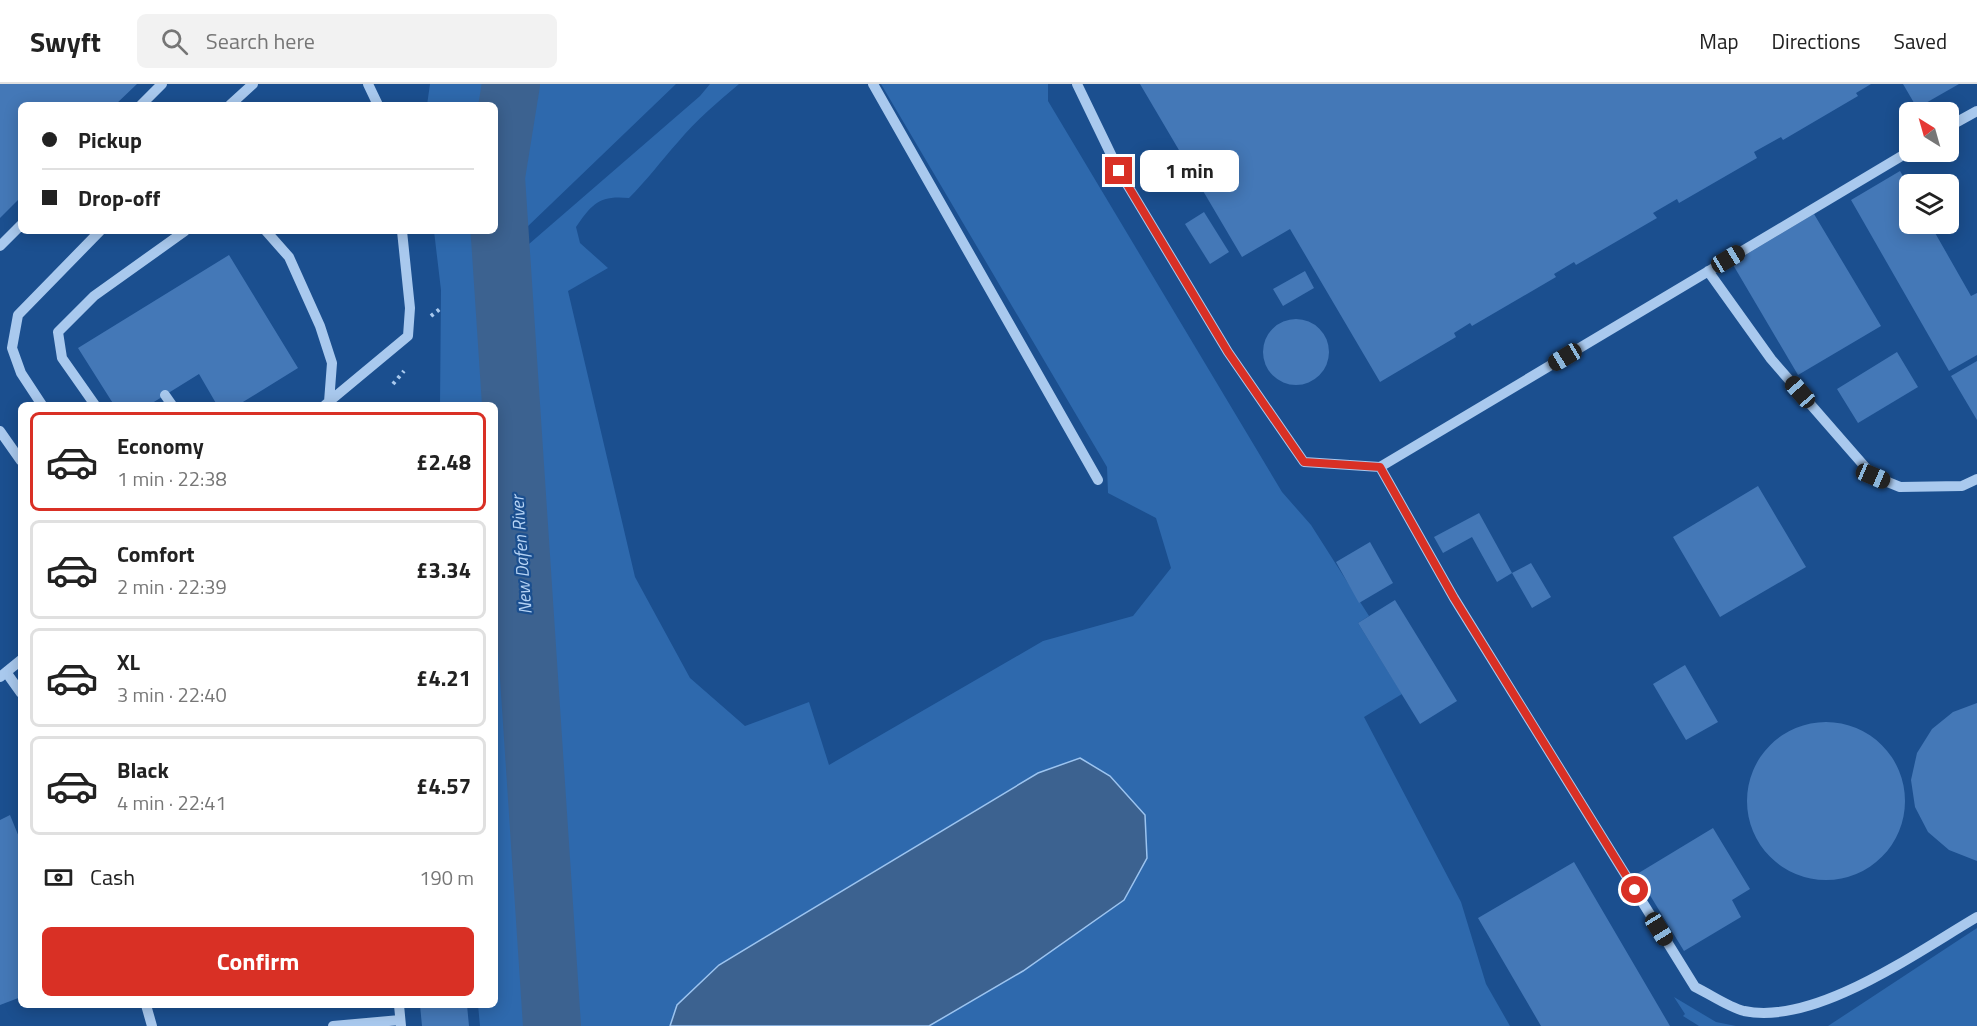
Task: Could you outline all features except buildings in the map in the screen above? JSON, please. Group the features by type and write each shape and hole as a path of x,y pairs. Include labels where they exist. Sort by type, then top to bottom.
{"street":[{"path":"144,102 162,84"},
{"path":"233,102 253,84"},
{"path":"368,84 377,102"},
{"path":"873,84 1098,480"},
{"path":"1077,84 1119,171 1228,352 1304,462 1380,467 1899,158"},
{"path":"1959,122 1977,111"},
{"path":"0,246 18,228"},
{"path":"40,402 21,373 12,348 18,315 96,234"},
{"path":"93,402 62,358 58,332 94,296 181,234"},
{"path":"269,234 289,257 320,327 332,363 327,402"},
{"path":"329,402 408,336 410,308 402,234"},
{"path":"1708,271 1771,359 1873,476 1900,487 1962,486 1977,479"},
{"path":"165,395 170,402"},
{"path":"0,431 18,457"},
{"path":"1380,467 1454,598 1695,987 1744,1011 1797,1011 1845,994 1977,917"},
{"path":"18,662 3,675 18,690"},
{"path":"147,1008 152,1026"},
{"path":"333,1026 400,1023 399,1008"}],"shaded area":[{"path":"430,84 676,84 526,228 480,267 490,402 440,402 441,290 434,234 498,234 498,102 427,102"},
{"path":"710,84 739,84 692,126 629,198 610,198 597,203 576,227 580,243 608,268 568,291 635,577 690,678 745,726 809,702 829,765 1043,641 1133,616 1171,568 1156,518 1108,493 1107,467 881,84 1048,84 1048,101 1282,492 1311,525 1369,616 1358,623 1402,694 1364,717 1461,902 1486,984 1510,1026 929,1026 1023,971 1124,900 1038,773 719,965 677,1005 670,1026 560,1026 514,257 700,96"},
{"path":"498,524 535,1026 480,1026 478,1008 498,1008"},
{"path":"1080,758 1110,776 1145,815 1147,858 1124,900 1023,971 929,1026 670,1026 677,1005 719,965 1038,773"},
{"path":"1977,928 1977,1026 1828,1026"},
{"path":"1674,997 1716,1022 1736,1026 1699,1026 1683,1016 1685,1014"}],"waterway":[{"name":"New Dafen River","path":"498,165 511,84"},
{"name":"New Dafen River","path":"498,207 552,1026"}],"route":[{"path":"1119,171 1228,352 1304,462 1380,467 1454,598 1635,890"}]}
